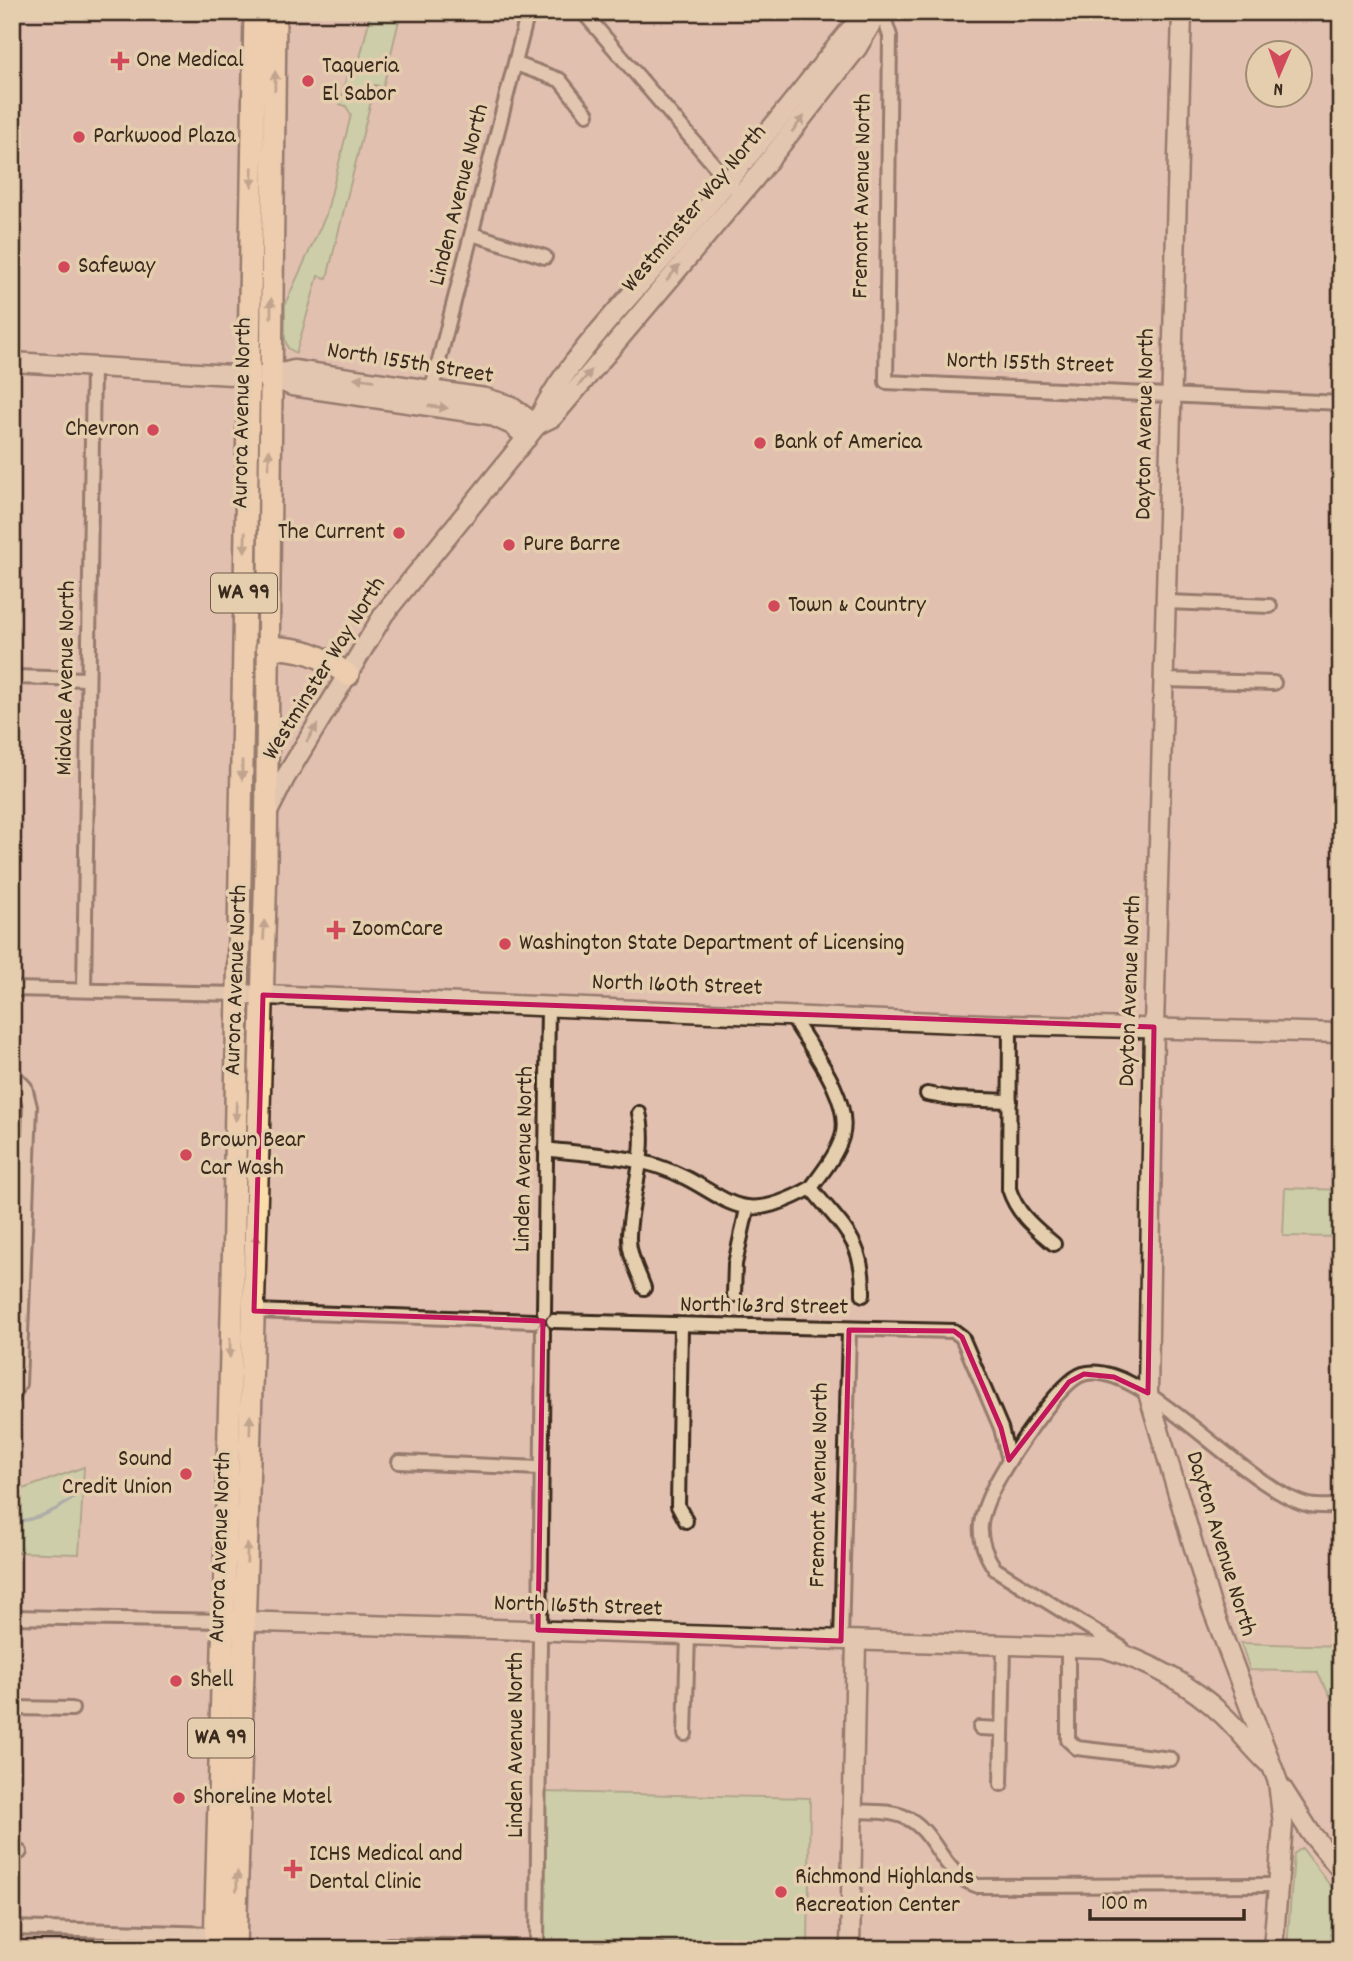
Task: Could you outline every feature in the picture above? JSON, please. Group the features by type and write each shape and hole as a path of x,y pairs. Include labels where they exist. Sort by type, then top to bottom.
{"highway":[{"name":"Aurora Avenue North","path":"215,1941 254,1311 267,814 267,647 255,12"},
{"name":"Aurora Avenue North","path":"235,1949 238,994 275,12"},
{"path":"267,647 307,650 322,656 348,675"}],"street":[{"name":"Linden Avenue North","path":"432,388 528,12"},
{"path":"583,12 734,189"},
{"name":"Westminster Way North","path":"267,814 285,778 384,614 532,431 553,417 734,189 857,48 878,12"},
{"name":"Fremont Avenue North","path":"878,12 890,36 886,382"},
{"name":"Dayton Avenue North","path":"1182,12 1154,1027 1149,1393 1210,1605 1274,1774 1283,1829 1273,1949"},
{"path":"516,64 560,80 587,114"},
{"path":"472,234 545,257"},
{"name":"North 155th Street","path":"12,362 260,376 294,370 432,388 509,405 532,431"},
{"name":"Midvale Avenue North","path":"83,990 93,367"},
{"name":"North 155th Street","path":"260,376 292,386 490,415 532,431"},
{"name":"North 155th Street","path":"886,382 1341,402"},
{"path":"1167,602 1270,606"},
{"path":"12,677 88,679"},
{"path":"1165,680 1274,683"},
{"name":"North 160th Street","path":"12,989 238,994 790,1014 1010,1025 1341,1033"},
{"name":"Linden Avenue North","path":"537,1947 538,1630 548,1006"},
{"path":"545,1149 638,1161 680,1175 710,1193 747,1209 785,1202 811,1188 832,1160 842,1137 844,1118 841,1102 790,1014"},
{"path":"1010,1025 1009,1189 1014,1205 1023,1217 1054,1244"},
{"path":"12,1398 19,1384 30,1107 24,1087 13,1074"},
{"path":"927,1094 956,1100 1010,1101"},
{"path":"639,1113 642,1126 629,1237 630,1251 644,1288"},
{"path":"811,1188 854,1241 861,1255 863,1295"},
{"path":"734,1295 735,1264 747,1209"},
{"name":"North 163rd Street","path":"254,1311 849,1331 954,1331 962,1337 1002,1428 1009,1460"},
{"path":"681,1326 678,1506 686,1521"},
{"name":"Fremont Avenue North","path":"849,1331 850,1949"},
{"path":"1140,1659 995,1569 981,1548 985,1503 1009,1460 1069,1382 1084,1374 1114,1377 1149,1393 1252,1476 1309,1505 1341,1506"},
{"path":"399,1462 540,1468"},
{"name":"North 165th Street","path":"12,1616 1104,1648 1140,1659 1189,1688 1231,1725 1274,1774"},
{"path":"685,1734 688,1635"},
{"path":"1001,1784 1004,1646"},
{"path":"1068,1646 1068,1740 1077,1748 1171,1759"},
{"path":"12,1708 72,1709"},
{"path":"1231,1725 1243,1722 1250,1708"},
{"path":"980,1728 1002,1729"},
{"path":"1274,1774 1306,1825 1341,1870"},
{"path":"851,1811 907,1818 917,1825 953,1872 965,1882 978,1886 1278,1885"},
{"path":"1283,1829 1293,1823 1306,1825"},
{"path":"12,1928 215,1941"},
{"path":"388,1947 658,1949"}],"highlighted area":[{"path":"263,995 1154,1027 1148,1393 1114,1377 1084,1374 1069,1382 1009,1460 1001,1428 962,1337 954,1331 849,1330 841,1641 538,1630 543,1321 254,1311"}],"green space":[{"path":"371,12 401,12 383,87 375,85 327,278 318,276 296,353 288,348 285,339 285,304 326,215 351,115 346,106 340,104 347,75 356,75"},
{"path":"1285,1188 1341,1190 1341,1237 1283,1236"},
{"path":"84,1467 79,1554 12,1552 12,1493"},
{"path":"1241,1643 1341,1646 1341,1716 1317,1672 1250,1670"},
{"path":"544,1792 810,1798 808,1946 544,1939"},
{"path":"1302,1848 1341,1900 1341,1949 1287,1949 1294,1854"}],"waterway":[{"path":"12,1522 47,1513 78,1494"}],"place":[{"name":"One Medical","path":"120,61"},
{"name":"Taqueria El Sabor","path":"308,81"},
{"name":"Parkwood Plaza","path":"79,137"},
{"name":"Safeway","path":"64,267"},
{"name":"Chevron","path":"153,430"},
{"name":"Bank of America","path":"760,443"},
{"name":"The Current","path":"399,533"},
{"name":"Pure Barre","path":"509,545"},
{"name":"Town & Country","path":"774,606"},
{"name":"ZoomCare","path":"336,930"},
{"name":"Washington State Department of Licensing","path":"505,944"},
{"name":"Brown Bear Car Wash","path":"186,1155"},
{"name":"Sound Credit Union","path":"186,1474"},
{"name":"Shell","path":"176,1681"},
{"name":"Shoreline Motel","path":"179,1798"},
{"name":"ICHS Medical and Dental Clinic","path":"293,1869"},
{"name":"Richmond Highlands Recreation Center","path":"781,1892"}]}
